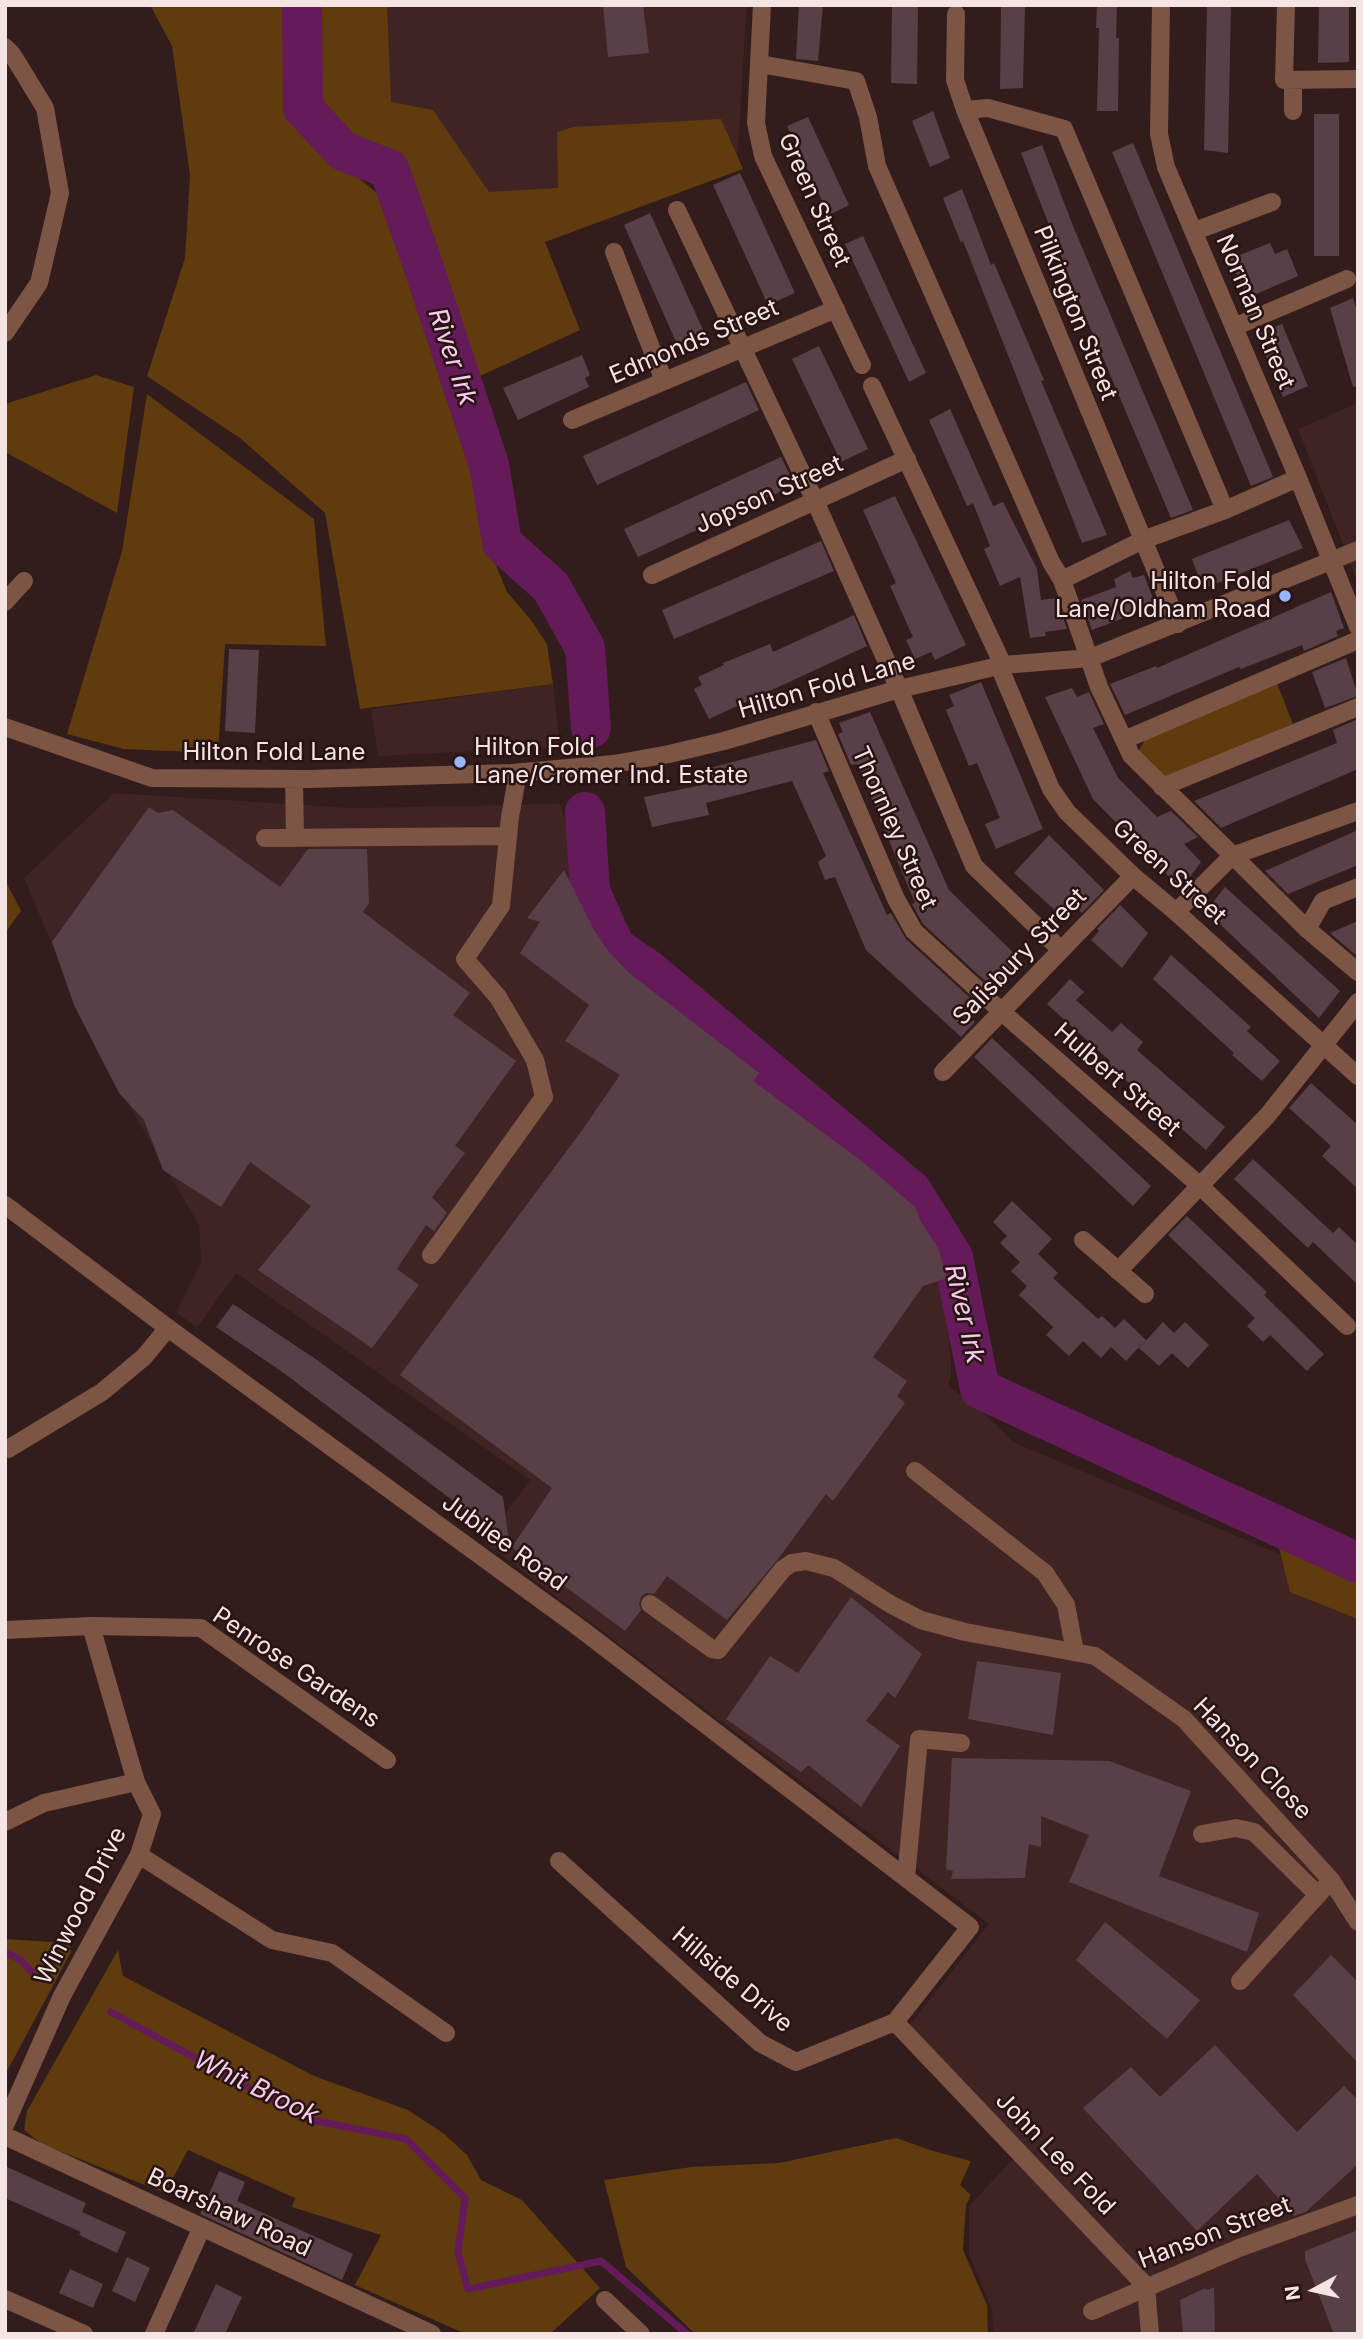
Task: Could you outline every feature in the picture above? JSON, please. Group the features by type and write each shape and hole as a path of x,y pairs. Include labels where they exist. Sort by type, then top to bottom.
{"street":[{"name":"Green Street","path":"762,5 756,123 763,156 862,365"},
{"name":"Norman Street","path":"1161,5 1159,134 1166,167 1195,231 1358,627"},
{"path":"1286,5 1284,80 1358,79"},
{"name":"Pilkington Street","path":"956,14 955,80 965,110 1178,624"},
{"path":"5,47 45,108 60,193 39,283 5,333"},
{"path":"760,64 856,81 868,117 877,166 1051,562 1062,580 1099,687 1131,755 1307,929 1358,972"},
{"path":"1293,80 1293,110"},
{"path":"965,110 988,108 1064,129 1224,510"},
{"path":"1195,231 1272,202"},
{"path":"677,210 815,501 974,866 1061,950"},
{"path":"614,252 664,381"},
{"path":"1234,327 1347,279"},
{"name":"Edmonds Street","path":"572,420 836,309"},
{"name":"Green Street","path":"872,386 1001,666 1058,802 1133,876 1177,912 1358,1076"},
{"name":"Jopson Street","path":"652,575 907,460"},
{"path":"1062,580 1143,540 1224,510 1298,478"},
{"name":"Hilton Fold Lane","path":"5,727 152,778 294,779 518,773 614,764 724,741 899,689 1001,666 1090,658 1358,550"},
{"path":"5,602 24,581"},
{"path":"1124,740 1358,640"},
{"path":"1162,788 1358,707"},
{"name":"Thornley Street","path":"816,712 904,915 914,931 1002,1012"},
{"path":"431,1255 544,1097 535,1060 498,997 465,959 501,906 518,773"},
{"path":"294,779 295,838"},
{"path":"1177,912 1232,856 1358,811"},
{"path":"265,838 508,836"},
{"name":"Salisbury Street","path":"943,1072 1133,876"},
{"path":"1307,929 1323,901 1358,887"},
{"path":"1118,1271 1267,1115 1358,1002"},
{"name":"Hulbert Street","path":"1002,1012 1199,1185 1347,1326"},
{"name":"Jubilee Road","path":"5,1205 168,1328 581,1629 970,1927 895,2022"},
{"path":"1083,1240 1145,1294"},
{"path":"5,1449 8,1450 102,1392 144,1357 168,1328"},
{"path":"650,1604 715,1651 783,1569 792,1563 806,1561 834,1568 890,1604 921,1620 965,1632 1075,1652 1066,1605 1045,1573 915,1471"},
{"name":"Penrose Gardens","path":"5,1630 91,1626 201,1628 387,1760"},
{"name":"Winwood Drive","path":"5,2125 62,1996 139,1854 152,1814 136,1782 91,1626"},
{"name":"Hanson Close","path":"1075,1652 1095,1656 1184,1719 1331,1880 1358,1922"},
{"path":"906,1878 919,1739 961,1743"},
{"path":"5,1822 44,1803 136,1782"},
{"path":"1202,1834 1236,1828 1254,1832 1318,1895"},
{"path":"139,1854 272,1940 332,1953 446,2034"},
{"name":"Hillside Drive","path":"559,1861 760,2043 796,2062 895,2022"},
{"path":"1240,1981 1331,1880"},
{"name":"John Lee Fold","path":"895,2022 1146,2286"},
{"name":"Boarshaw Road","path":"5,2136 432,2334"},
{"name":"Hanson Street","path":"1092,2311 1239,2248 1358,2205"},
{"path":"154,2334 202,2227"},
{"path":"1146,2286 1150,2334"},
{"path":"5,2299 84,2334"},
{"path":"605,2300 640,2334"}],"shaded area":[{"path":"150,5 285,5 285,85 290,107 299,124 332,157 381,196 460,417 492,555 507,592 547,644 553,684 360,709 325,513 240,438 147,376 185,258 190,175 172,46"},
{"path":"315,5 387,5 391,102 433,110 489,192 558,188 557,132 573,127 721,119 743,169 545,242 580,330 478,377 410,175 392,156 349,138 328,122 316,101"},
{"path":"374,5 747,5 737,163 470,209 378,116"},
{"path":"96,375 134,387 117,513 5,452 5,404"},
{"path":"147,394 314,519 326,646 225,644 218,753 124,749 67,734 122,551"},
{"path":"1358,403 1358,583 1298,429"},
{"path":"1276,681 1293,724 1162,780 1138,752 1146,738"},
{"path":"553,684 560,747 378,756 371,709"},
{"path":"114,793 353,808 560,804 598,926 612,953 834,1131 916,1206 940,1282 951,1357 951,1377 948,1385 989,1418 1013,1442 1358,1587 1358,2334 993,2334 992,2310 969,2255 969,2206 1021,2150 909,2026 989,1924 484,1542 530,1480 236,1273 197,1328 176,1312 201,1262 199,1225 97,1051 24,878"},
{"path":"5,880 21,911 5,933"},
{"path":"1277,1540 1358,1575 1358,1619 1290,1592"},
{"path":"5,1939 69,1943 71,1952 5,2075"},
{"path":"118,1950 123,1976 314,2076 408,2110 443,2133 467,2155 481,2180 522,2200 600,2288 550,2334 466,2334 355,2285 381,2235 292,2207 295,2198 188,2150 165,2193 42,2144 24,2130 27,2111"},
{"path":"896,2138 971,2161 960,2185 971,2195 966,2205 963,2250 987,2305 988,2334 695,2334 626,2267 604,2180 691,2167 779,2163"}],"building":[{"path":"603,5 643,5 649,53 608,57"},
{"path":"799,5 823,5 818,61 796,59"},
{"path":"892,5 918,5 917,84 891,83"},
{"path":"1001,5 1025,5 1023,88 1000,89"},
{"path":"1097,5 1117,5 1118,111 1097,111"},
{"path":"1207,5 1231,5 1228,153 1204,150"},
{"path":"1319,5 1349,5 1349,62 1318,63"},
{"path":"933,111 950,158 930,167 912,121"},
{"path":"1314,114 1339,114 1339,256 1314,256"},
{"path":"808,117 849,205 829,215 787,126"},
{"path":"1133,143 1273,477 1251,486 1112,152"},
{"path":"1042,145 1073,226 1193,510 1171,518 1078,299 1021,153"},
{"path":"740,173 795,293 768,305 713,185"},
{"path":"962,189 991,265 994,263 1107,535 1082,543 963,241 961,243 943,198"},
{"path":"650,213 704,332 677,344 624,225"},
{"path":"863,236 926,373 909,382 845,244"},
{"path":"1270,243 1275,254 1287,249 1298,276 1247,298 1230,259"},
{"path":"1353,298 1358,314 1358,386 1353,387 1330,308"},
{"path":"1282,324 1308,386 1283,397 1257,334"},
{"path":"819,346 868,449 841,462 792,359"},
{"path":"582,355 590,375 585,378 589,387 518,420 503,388"},
{"path":"746,382 759,410 597,485 583,456"},
{"path":"950,409 993,506 1003,502 1037,569 1041,600 1056,598 1067,629 1045,632 1046,636 1030,638 1020,577 1000,586 984,549 990,546 973,503 967,506 929,420"},
{"path":"781,457 795,485 638,557 624,529"},
{"path":"895,496 966,645 935,660 931,652 915,659 906,640 913,637 890,586 896,583 863,510"},
{"path":"1289,520 1303,548 1203,589 1192,559"},
{"path":"821,541 834,571 674,639 662,610"},
{"path":"1130,571 1133,578 1144,575 1156,606 1092,630 1081,600 1116,587 1114,579"},
{"path":"1331,592 1344,628 1336,631 1338,636 1304,651 1302,645 1241,669 1239,667 1125,715 1110,684 1156,666 1157,668"},
{"path":"854,615 867,646 709,719 694,689 702,685 698,677 724,665 723,663 770,644 773,652"},
{"path":"229,649 259,650 255,733 225,731"},
{"path":"1346,658 1358,696 1325,708 1312,672"},
{"path":"981,682 1043,829 996,849 985,824 1000,818 977,763 969,766 946,710 954,706 949,695"},
{"path":"1072,688 1077,697 1089,692 1104,724 1093,728 1118,778 1157,817 1171,811 1198,837 1184,844 1201,862 1181,889 1093,799 1045,697"},
{"path":"870,712 949,890 1024,963 996,991 923,924 912,904 915,903 857,764 851,765 838,734 843,732 839,723"},
{"path":"1358,719 1358,769 1221,828 1194,801 1337,743 1333,730"},
{"path":"816,740 829,771 823,773 887,915 891,913 906,939 980,1007 971,1019 975,1022 961,1037 866,950 835,877 825,880 818,862 826,856 792,781 706,803 709,815 652,827 644,797 707,784 702,770"},
{"path":"149,807 158,813 173,810 280,887 308,849 367,849 369,903 363,912 470,993 453,1015 516,1061 455,1146 465,1153 432,1197 447,1213 434,1231 426,1225 397,1269 419,1285 372,1348 258,1270 311,1206 250,1162 221,1207 163,1170 144,1120 119,1093 74,1005 52,942"},
{"path":"1358,830 1358,865 1288,894 1265,871"},
{"path":"1049,835 1104,890 1082,913 1069,900 1057,912 1014,873"},
{"path":"564,870 594,930 609,952 629,973 759,1073 753,1081 864,1163 915,1207 921,1222 938,1248 947,1278 923,1286 873,1357 907,1381 897,1396 905,1403 833,1501 826,1494 778,1559 727,1620 667,1576 654,1594 646,1593 641,1597 641,1610 625,1631 512,1547 552,1488 400,1375 620,1075 565,1041 589,1005 520,953 540,922 527,918"},
{"path":"1225,887 1340,991 1319,1018 1206,911"},
{"path":"1120,905 1148,933 1122,968 1091,940 1099,931 1097,929"},
{"path":"1358,921 1358,957 1330,933"},
{"path":"1171,955 1251,1027 1247,1031 1280,1061 1262,1081 1153,979"},
{"path":"1070,979 1084,992 1076,1000 1112,1032 1121,1023 1143,1042 1137,1050 1225,1127 1206,1150 1107,1064 1110,1061 1047,1004"},
{"path":"992,1038 1151,1186 1133,1206 974,1057"},
{"path":"1311,1083 1358,1125 1358,1189 1322,1156 1331,1146 1289,1108"},
{"path":"1253,1159 1333,1233 1339,1227 1358,1245 1358,1285 1313,1242 1308,1248 1234,1179"},
{"path":"1012,1201 1052,1239 1038,1254 1058,1273 1053,1278 1098,1319 1102,1316 1115,1328 1124,1319 1146,1340 1126,1361 1111,1347 1101,1358 1083,1341 1069,1356 1046,1335 1053,1327 1019,1295 1027,1286 1011,1271 1020,1262 1000,1243 1007,1236 993,1222"},
{"path":"1187,1216 1267,1292 1264,1295 1324,1354 1307,1371 1270,1335 1263,1342 1247,1326 1255,1318 1168,1235"},
{"path":"233,1304 317,1360 503,1497 509,1543 281,1371 216,1327"},
{"path":"1163,1322 1174,1333 1185,1322 1209,1345 1188,1368 1172,1353 1159,1366 1139,1348"},
{"path":"851,1597 922,1654 895,1698 888,1692 866,1721 900,1746 861,1807 808,1765 801,1772 726,1719 770,1656 798,1673"},
{"path":"977,1661 1061,1673 1053,1735 968,1719"},
{"path":"952,1758 1109,1761 1191,1791 1159,1876 1259,1913 1247,1952 1069,1882 1089,1835 1041,1816 1041,1847 1029,1844 1025,1878 951,1879 953,1871 946,1869"},
{"path":"1105,1922 1200,2000 1167,2039 1076,1960"},
{"path":"1331,1955 1358,1982 1358,2063 1293,1995"},
{"path":"1215,2045 1297,2132 1344,2086 1358,2100 1358,2164 1306,2212 1294,2216 1257,2174 1197,2231 1083,2108 1131,2067 1160,2097"},
{"path":"5,2166 86,2203 82,2212 126,2232 117,2253 79,2235 81,2232 5,2198"},
{"path":"219,2171 245,2182 237,2201 353,2254 342,2280 200,2214"},
{"path":"1358,2230 1358,2334 1334,2334 1305,2259 1305,2251"},
{"path":"127,2257 150,2268 135,2302 112,2291"},
{"path":"70,2269 103,2284 93,2308 59,2293"},
{"path":"216,2284 242,2297 225,2334 193,2334"},
{"path":"1214,2287 1215,2334 1183,2334 1180,2300 1205,2288 1207,2290"}],"waterway":[{"name":"River Irk","path":"302,5 303,108 343,151 389,169 489,465 502,543 551,587 585,648 591,728"},
{"name":"River Irk","path":"585,812 590,891 615,947 650,971 912,1191 953,1257 980,1389 1358,1563"},
{"name":"Whit Brook","path":"5,1952 21,1960 32,1972"},
{"name":"Whit Brook","path":"111,2012 307,2119 406,2139 465,2198 458,2252 468,2289 601,2261 687,2334"}],"place":[{"name":"Hilton Fold Lane/Oldham Road","path":"1285,596"},
{"name":"Hilton Fold Lane/Cromer Ind. Estate","path":"460,762"}]}
